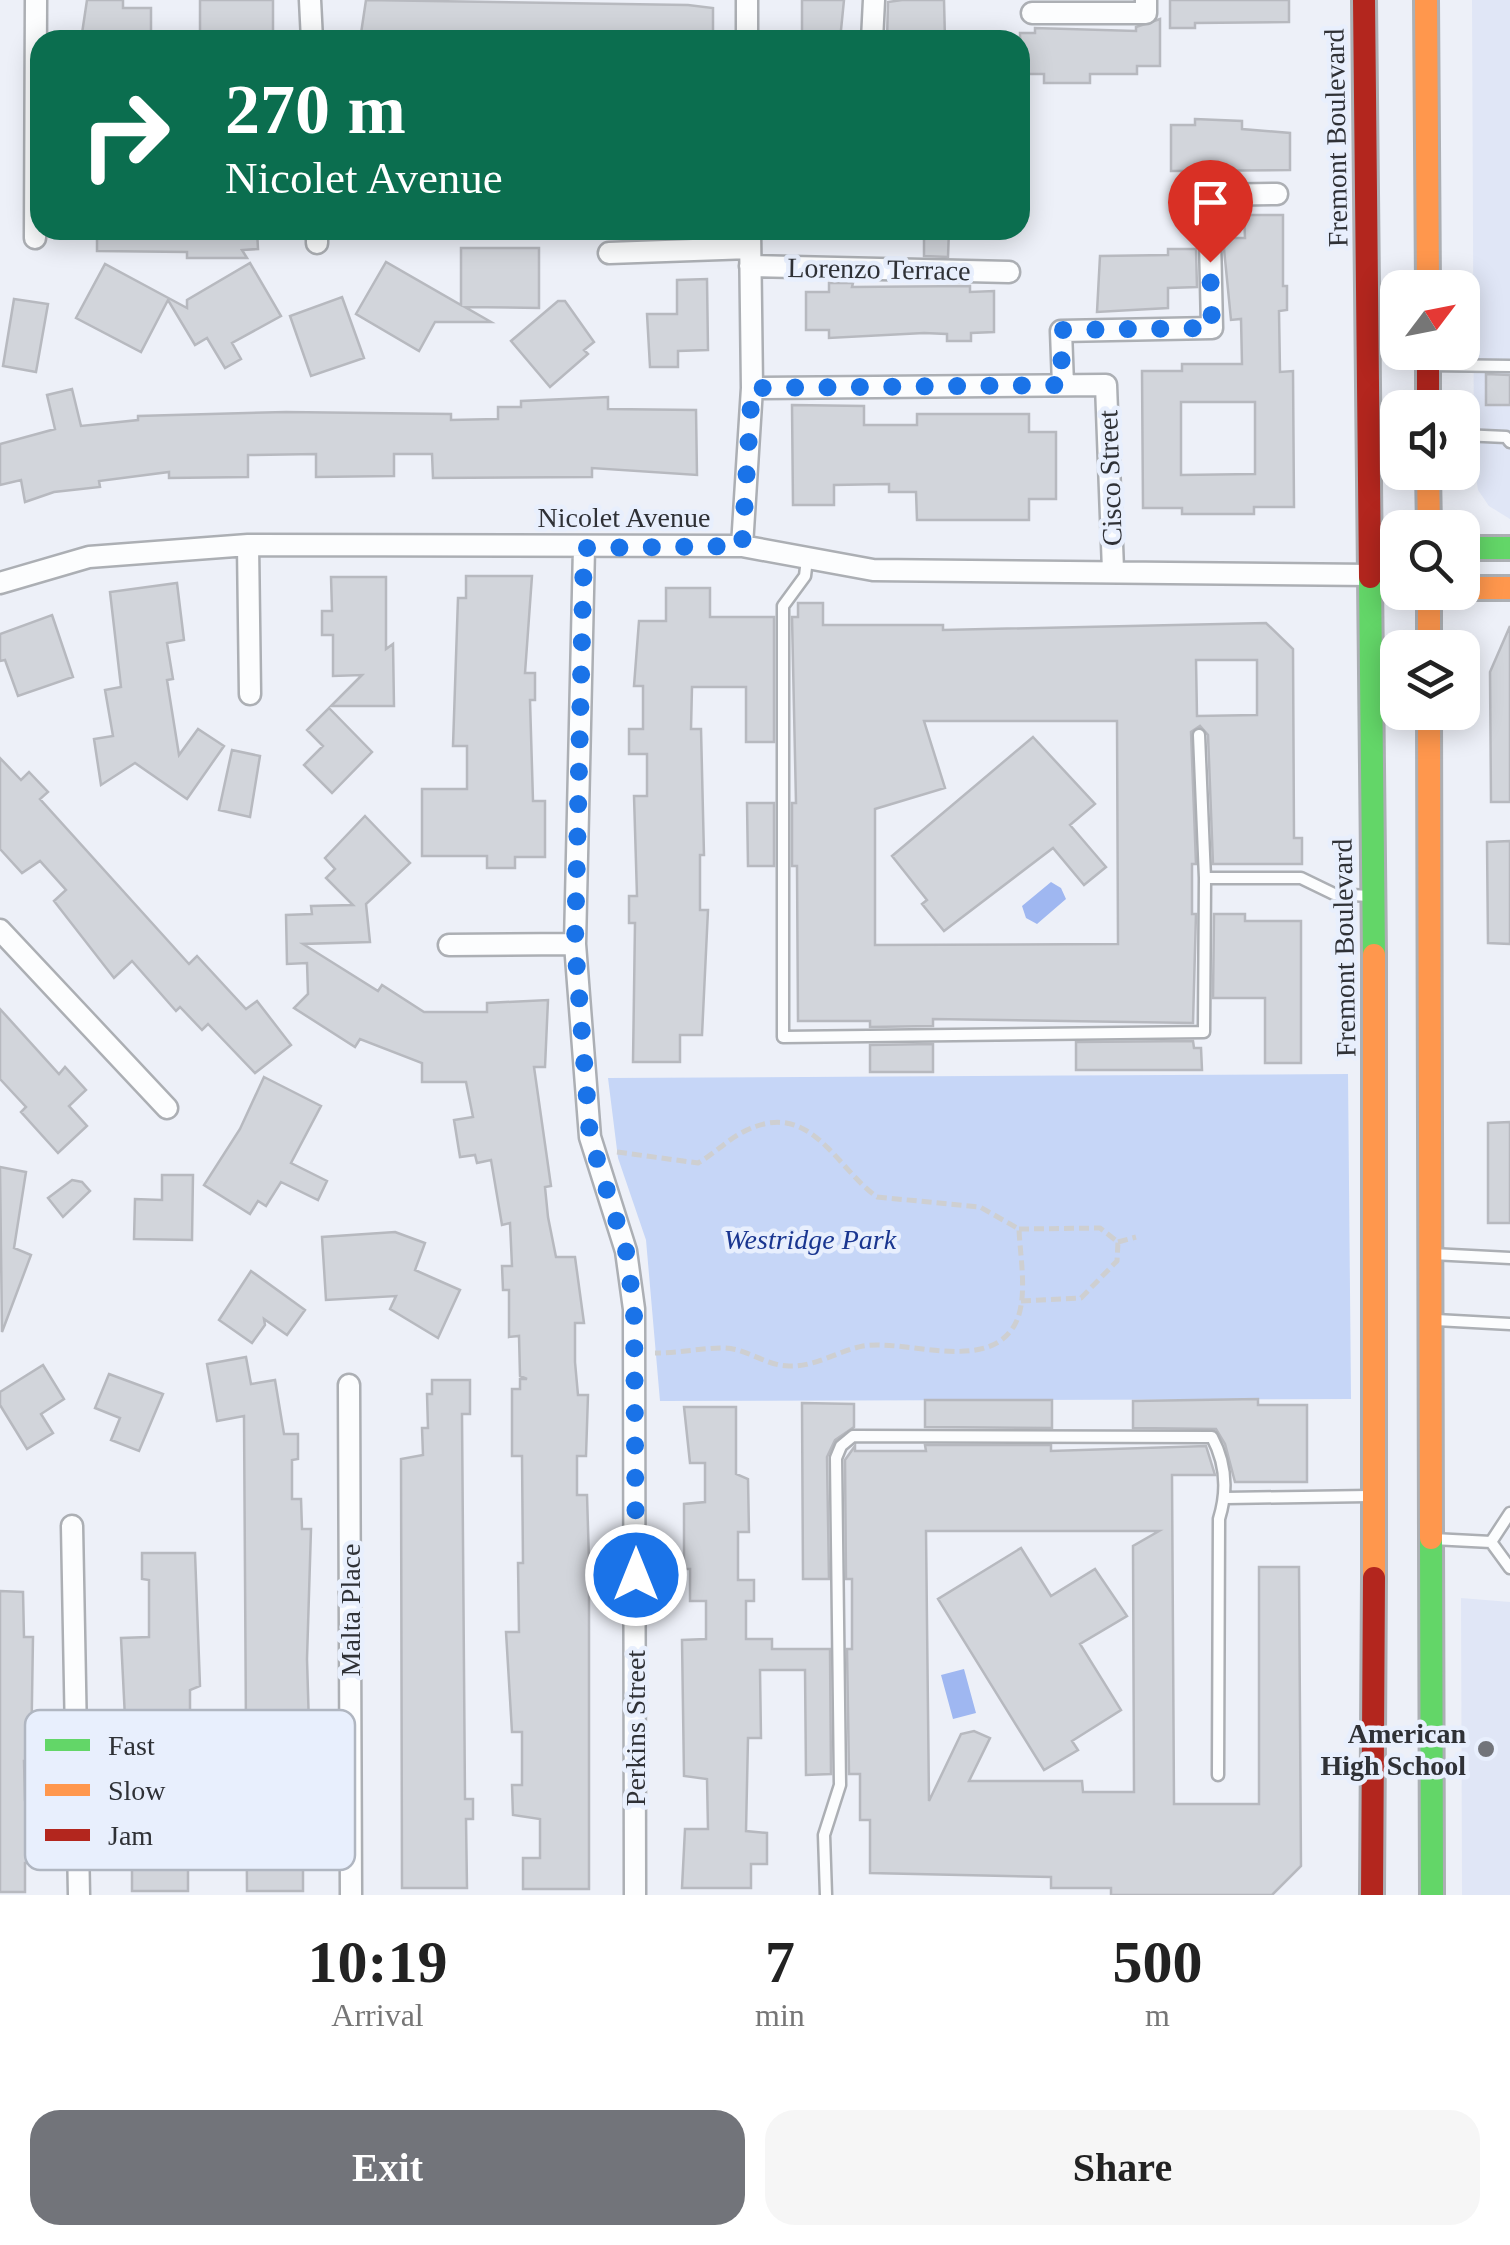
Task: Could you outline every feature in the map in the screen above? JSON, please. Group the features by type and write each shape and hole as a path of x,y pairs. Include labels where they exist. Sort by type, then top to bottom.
{"main road":[{"name":"Fremont Boulevard","path":"1364,0 1374,896 1372,1895"},
{"path":"1426,0 1428,270"},
{"path":"1480,548 1510,548"},
{"name":"Nicolet Avenue","path":"1371,575 1380,571"},
{"name":"Nicolet Avenue","path":"1371,575 1380,577"},
{"path":"1480,588 1510,588"},
{"path":"1429,730 1432,1895"}],"street":[{"path":"36,0 36,30"},
{"path":"310,0 312,30"},
{"path":"746,0 747,30"},
{"path":"872,30 874,0"},
{"path":"1032,13 1146,13 1146,0"},
{"path":"752,388 1062,385 1061,330 1212,328 1209,195 1277,194"},
{"path":"742,546 752,388 750,248"},
{"name":"Lorenzo Terrace","path":"608,253 750,248 1009,272"},
{"name":"Cisco Street","path":"1062,385 1106,385 1114,570"},
{"path":"248,545 250,694"},
{"name":"Nicolet Avenue","path":"0,583 89,557 248,545 742,546 872,570 1371,575"},
{"name":"Perkins Street","path":"584,548 575,944 594,1150 626,1251 635,1353 634,1895"},
{"path":"0,930 167,1108"},
{"path":"449,944 575,944"},
{"name":"Malta Place","path":"348,1385 350,1710"},
{"path":"72,1526 75,1710"},
{"path":"79,1870 79,1895"},
{"name":"Malta Place","path":"351,1870 351,1895"}],"lane":[{"path":"1480,363 1510,366"},
{"path":"1480,436 1506,437 1510,442"},
{"path":"807,558 805,576 783,606 783,1036 1204,1032 1205,878 1200,735"},
{"path":"1205,878 1301,878 1334,894 1374,896"},
{"path":"1431,1254 1510,1258"},
{"path":"1431,1320 1510,1324"},
{"path":"826,1895 824,1835 840,1785 836,1458 841,1446 853,1436 1212,1437 1222,1455 1226,1498 1220,1519 1218,1775"},
{"path":"1226,1498 1375,1496"},
{"path":"1491,1542 1510,1513"},
{"path":"1432,1540 1491,1542"},
{"path":"1491,1542 1510,1568"}],"path":[{"path":"594,1150 698,1163 740,1133 782,1123 812,1134 830,1146 877,1196 980,1207 1019,1228 1100,1228 1118,1242"},
{"path":"635,1353 695,1354 724,1348 790,1366 862,1346 894,1343 964,1352 1003,1338 1014,1327 1021,1301 1019,1228"},
{"path":"1118,1242 1136,1237"},
{"path":"1021,1301 1081,1298 1117,1261 1118,1242"}],"shaded area":[{"path":"1472,0 1510,0 1510,519 1489,506 1478,490 1480,390 1474,390 1474,370 1480,370 1480,270 1473,270"},
{"name":"American High School","path":"1461,1598 1510,1602 1510,1895 1462,1895"}],"green space":[{"name":"Westridge Park","path":"1348,1074 1351,1399 660,1401 646,1240 618,1158 608,1078"}],"water":[{"path":"1051,882 1061,888 1066,899 1037,924 1026,918 1022,906"},
{"path":"964,1669 976,1713 953,1719 941,1675"}],"building":[{"path":"87,0 123,0 123,8 151,8 151,30 82,30"},
{"path":"200,0 273,0 273,30 200,30"},
{"path":"366,0 713,8 713,30 362,30"},
{"path":"802,0 844,0 841,30 802,30"},
{"path":"944,0 945,30 887,30 888,2"},
{"path":"1170,0 1289,0 1289,22 1195,23 1195,28 1170,28"},
{"path":"1160,19 1160,66 1137,66 1137,74 1090,74 1090,83 1044,83 1044,74 1030,74 1030,33 1035,33 1035,28 1136,31 1136,27"},
{"path":"1195,119 1242,121 1242,129 1290,133 1290,170 1171,171 1171,125 1195,125"},
{"path":"1244,215 1283,215 1287,310 1279,311 1280,372 1293,371 1294,507 1254,507 1254,514 1182,514 1182,508 1143,508 1142,371 1182,371 1182,364 1242,364 1241,319 1231,320 1224,249 1227,238 1245,238","holes":["1181,402 1255,402 1255,474 1181,475"]},
{"path":"97,240 258,240 258,249 242,250 247,258 187,258 187,252 97,251"},
{"path":"924,240 949,240 948,257 924,256"},
{"path":"461,248 539,248 539,308 465,307 491,322 435,322 419,351 356,314 386,262 461,305"},
{"path":"1168,249 1196,249 1197,287 1168,288 1168,308 1097,312 1100,256 1168,255"},
{"path":"250,263 281,316 232,343 241,359 225,368 207,338 195,345 168,300 141,352 76,318 105,264 187,308 187,300"},
{"path":"707,279 708,350 678,351 678,367 650,367 647,314 677,314 677,280"},
{"path":"829,283 853,283 852,287 970,286 970,292 994,291 994,332 971,333 971,341 947,341 947,334 924,333 829,338 829,330 806,330 806,292 829,292"},
{"path":"342,297 364,358 311,376 290,316"},
{"path":"14,299 48,304 36,372 3,366"},
{"path":"558,301 565,301 594,342 584,350 588,354 550,387 511,341"},
{"path":"1486,374 1510,375 1510,405 1486,405"},
{"path":"72,389 81,426 138,420 138,416 286,412 451,414 451,420 498,419 498,407 521,407 521,401 608,397 608,409 696,410 697,475 592,468 592,477 433,478 432,454 394,454 394,476 316,477 316,454 248,455 248,477 169,478 169,472 99,481 100,487 54,492 25,502 21,480 0,485 0,444 55,429 47,395"},
{"path":"792,405 864,406 864,425 917,425 917,414 1029,414 1029,432 1056,432 1056,499 1029,499 1029,520 917,520 916,492 889,492 889,484 834,485 834,505 793,505"},
{"path":"466,576 532,576 525,673 535,673 535,700 530,700 533,801 545,801 545,857 515,857 515,868 487,868 487,856 422,856 422,789 467,789 467,746 453,746 458,598 466,598"},
{"path":"331,577 386,577 386,649 393,644 394,706 331,706 362,675 333,676 333,635 322,635 322,611 332,611"},
{"path":"177,583 184,640 167,643 173,679 167,680 179,755 198,729 224,746 187,799 135,763 101,785 94,739 113,736 105,690 121,687 110,592"},
{"path":"666,588 710,588 710,617 774,617 774,742 746,742 746,687 692,687 691,729 701,729 704,855 700,855 700,910 708,910 702,1035 680,1035 680,1062 633,1062 635,923 629,923 629,896 637,896 634,796 647,796 647,754 629,754 629,729 643,729 643,686 634,686 639,621 666,621"},
{"path":"798,603 823,603 823,625 943,625 943,630 1266,623 1293,649 1294,838 1302,838 1302,864 1213,864 1208,735 1200,726 1191,732 1196,864 1192,864 1192,914 1196,914 1193,1023 933,1019 933,1026 870,1027 870,1021 798,1021 797,866 792,866 792,803 796,803 792,617 798,617","holes":["1196,660 1257,660 1257,715 1197,716","924,721 1117,721 1118,944 875,945 875,809 945,788"]},
{"path":"52,615 73,677 18,696 5,660 0,661 0,634"},
{"path":"1510,626 1510,802 1491,802 1490,672"},
{"path":"329,708 372,752 332,793 304,765 323,746 307,730"},
{"path":"1033,737 1095,804 1070,825 1106,867 1084,885 1053,848 944,931 922,904 927,900 892,856"},
{"path":"232,750 260,756 250,817 219,810"},
{"path":"0,758 21,780 29,772 48,792 40,799 189,964 197,956 246,1009 257,1001 291,1045 255,1073 208,1024 202,1030 180,1007 176,1011 132,961 114,978 54,901 66,890 40,861 22,873 0,849"},
{"path":"747,803 774,803 774,866 748,866"},
{"path":"365,816 410,863 366,904 370,942 303,944 378,991 382,985 424,1012 487,1012 487,1003 548,1000 545,1067 534,1067 551,1186 545,1187 548,1217 556,1257 575,1257 584,1323 575,1323 578,1395 588,1395 586,1456 577,1456 577,1495 587,1495 589,1889 523,1889 523,1858 540,1858 540,1819 513,1815 512,1785 522,1785 522,1732 512,1732 506,1632 519,1632 518,1563 523,1563 522,1456 512,1456 512,1389 520,1389 520,1379 527,1379 520,1376 519,1336 509,1337 509,1290 503,1290 502,1266 512,1266 510,1223 502,1225 491,1160 477,1163 475,1155 460,1157 454,1120 473,1117 466,1082 422,1082 422,1063 360,1039 355,1047 294,1008 308,994 307,963 287,964 286,915 312,914 311,906 353,905 326,878 335,869 325,858"},
{"path":"1510,841 1510,944 1488,943 1487,842"},
{"path":"1214,914 1245,914 1245,921 1301,921 1301,1063 1265,1063 1265,998 1213,998"},
{"path":"0,1009 59,1074 65,1067 86,1090 69,1106 87,1126 58,1153 21,1112 26,1107 0,1079"},
{"path":"1193,1041 1194,1048 1201,1048 1202,1070 1076,1070 1076,1042"},
{"path":"933,1044 933,1072 870,1072 870,1045"},
{"path":"264,1077 321,1106 291,1163 327,1181 318,1200 281,1182 266,1206 258,1201 250,1214 204,1185 240,1129"},
{"path":"1510,1122 1510,1223 1488,1223 1488,1123"},
{"path":"0,1167 26,1172 14,1248 31,1255 2,1332"},
{"path":"162,1175 193,1175 192,1240 134,1239 135,1199 162,1200"},
{"path":"72,1180 82,1182 90,1191 63,1217 48,1198"},
{"path":"395,1232 425,1243 415,1270 460,1290 438,1338 390,1309 396,1296 326,1300 322,1237"},
{"path":"251,1271 305,1310 287,1335 264,1319 265,1325 252,1343 219,1320"},
{"path":"246,1357 251,1384 275,1380 284,1434 298,1434 298,1459 292,1460 292,1499 301,1499 302,1529 311,1529 309,1710 246,1710 244,1416 217,1421 207,1364"},
{"path":"43,1365 64,1399 41,1414 53,1433 27,1449 0,1405 0,1392"},
{"path":"109,1374 163,1394 139,1451 111,1440 120,1418 95,1408"},
{"path":"432,1380 470,1380 470,1414 462,1414 465,1799 473,1799 473,1819 466,1819 467,1888 402,1888 401,1459 423,1455 422,1428 428,1428 427,1394 432,1394"},
{"path":"1258,1399 1258,1405 1307,1405 1307,1482 1235,1482 1225,1444 1216,1429 1133,1428 1133,1401"},
{"path":"925,1400 1052,1400 1052,1428 925,1427"},
{"path":"802,1403 854,1404 854,1427 835,1440 827,1457 829,1579 803,1579"},
{"path":"684,1407 736,1407 736,1474 748,1479 749,1532 738,1532 738,1580 754,1580 754,1601 746,1601 746,1639 772,1639 772,1649 830,1649 831,1774 806,1775 805,1670 760,1670 761,1738 748,1738 746,1831 767,1833 767,1864 751,1864 751,1888 682,1888 685,1829 708,1829 707,1779 684,1776 682,1640 706,1639 706,1601 690,1601 690,1569 684,1569 684,1504 705,1502 705,1463 690,1463"},
{"path":"925,1445 1051,1445 1051,1451 1206,1446 1215,1475 1172,1475 1174,1804 1259,1804 1259,1567 1299,1567 1301,1866 1272,1895 1111,1895 1111,1888 1051,1888 1051,1877 870,1873 870,1820 860,1820 860,1774 849,1774 847,1649 852,1649 852,1579 846,1579 845,1460 855,1446 855,1451 926,1451","holes":["926,1531 1159,1531 1133,1546 1134,1792 1083,1792 1082,1781 969,1781 990,1738 974,1731 961,1734 929,1801"]},
{"path":"1021,1548 1051,1596 1095,1569 1127,1616 1080,1644 1121,1710 1072,1741 1078,1750 1044,1770 938,1599"},
{"path":"142,1553 195,1553 200,1686 190,1690 190,1710 125,1710 121,1638 149,1637 149,1580 142,1579"},
{"path":"0,1591 23,1592 24,1637 33,1637 32,1710 25,1710 25,1892 0,1892"},
{"path":"132,1870 188,1870 188,1891 132,1891"},
{"path":"247,1870 303,1870 303,1891 247,1891"}],"traffic: fast":[{"path":"1480,548 1510,548"},
{"path":"1371,575 1380,571"},
{"path":"1370,577 1374,955"},
{"path":"1431,1538 1432,1895"}],"traffic: slow":[{"path":"1426,0 1428,270"},
{"path":"1428,490 1429,510"},
{"path":"1480,588 1510,588"},
{"path":"1429,610 1429,630"},
{"path":"1429,730 1431,1538"},
{"path":"1374,955 1374,1578"}],"traffic: jam":[{"path":"1364,0 1370,577"},
{"path":"1428,370 1428,390"},
{"path":"1372,1895 1374,1578"}],"place":[{"name":"American High School","path":"1486,1749"}],"route":[{"path":"636,1575 634,1309 626,1251 590,1137 575,944 584,548 742,546 752,388 1062,385 1061,330 1212,328 1210,262"}]}
